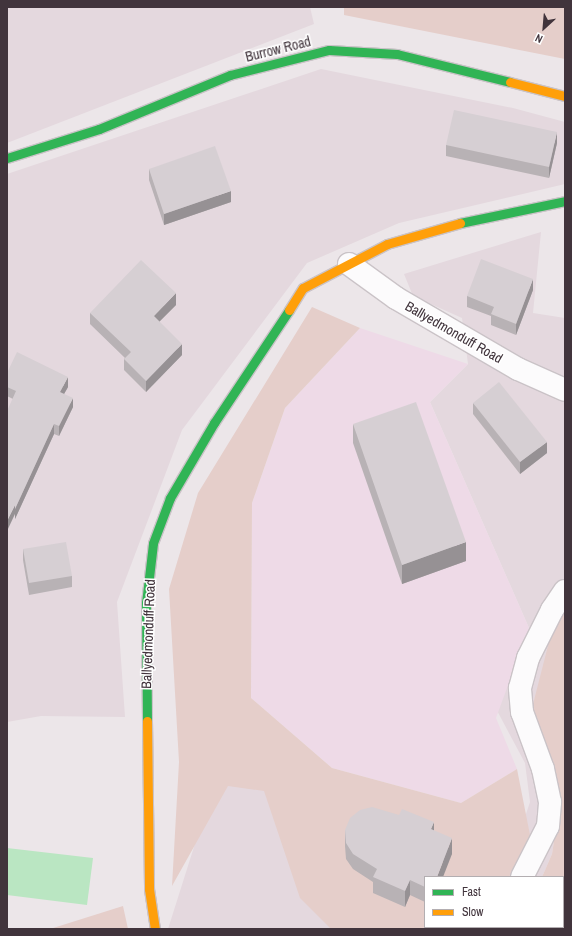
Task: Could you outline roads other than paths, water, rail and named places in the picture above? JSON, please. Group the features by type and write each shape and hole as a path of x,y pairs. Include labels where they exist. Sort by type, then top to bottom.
{"street":[{"name":"Burrow Road","path":"7,158 99,129 230,75 330,50 398,54 565,96"},
{"name":"Ballyedmonduff Road","path":"155,929 149,890 146,603 153,543 170,498 210,430 303,288 387,244 453,225 565,202"},
{"name":"Ballyedmonduff Road","path":"348,264 396,298 518,369 565,390"},
{"path":"523,876 548,826 550,802 543,769 522,712 520,688 528,658 552,610 565,591"}]}
